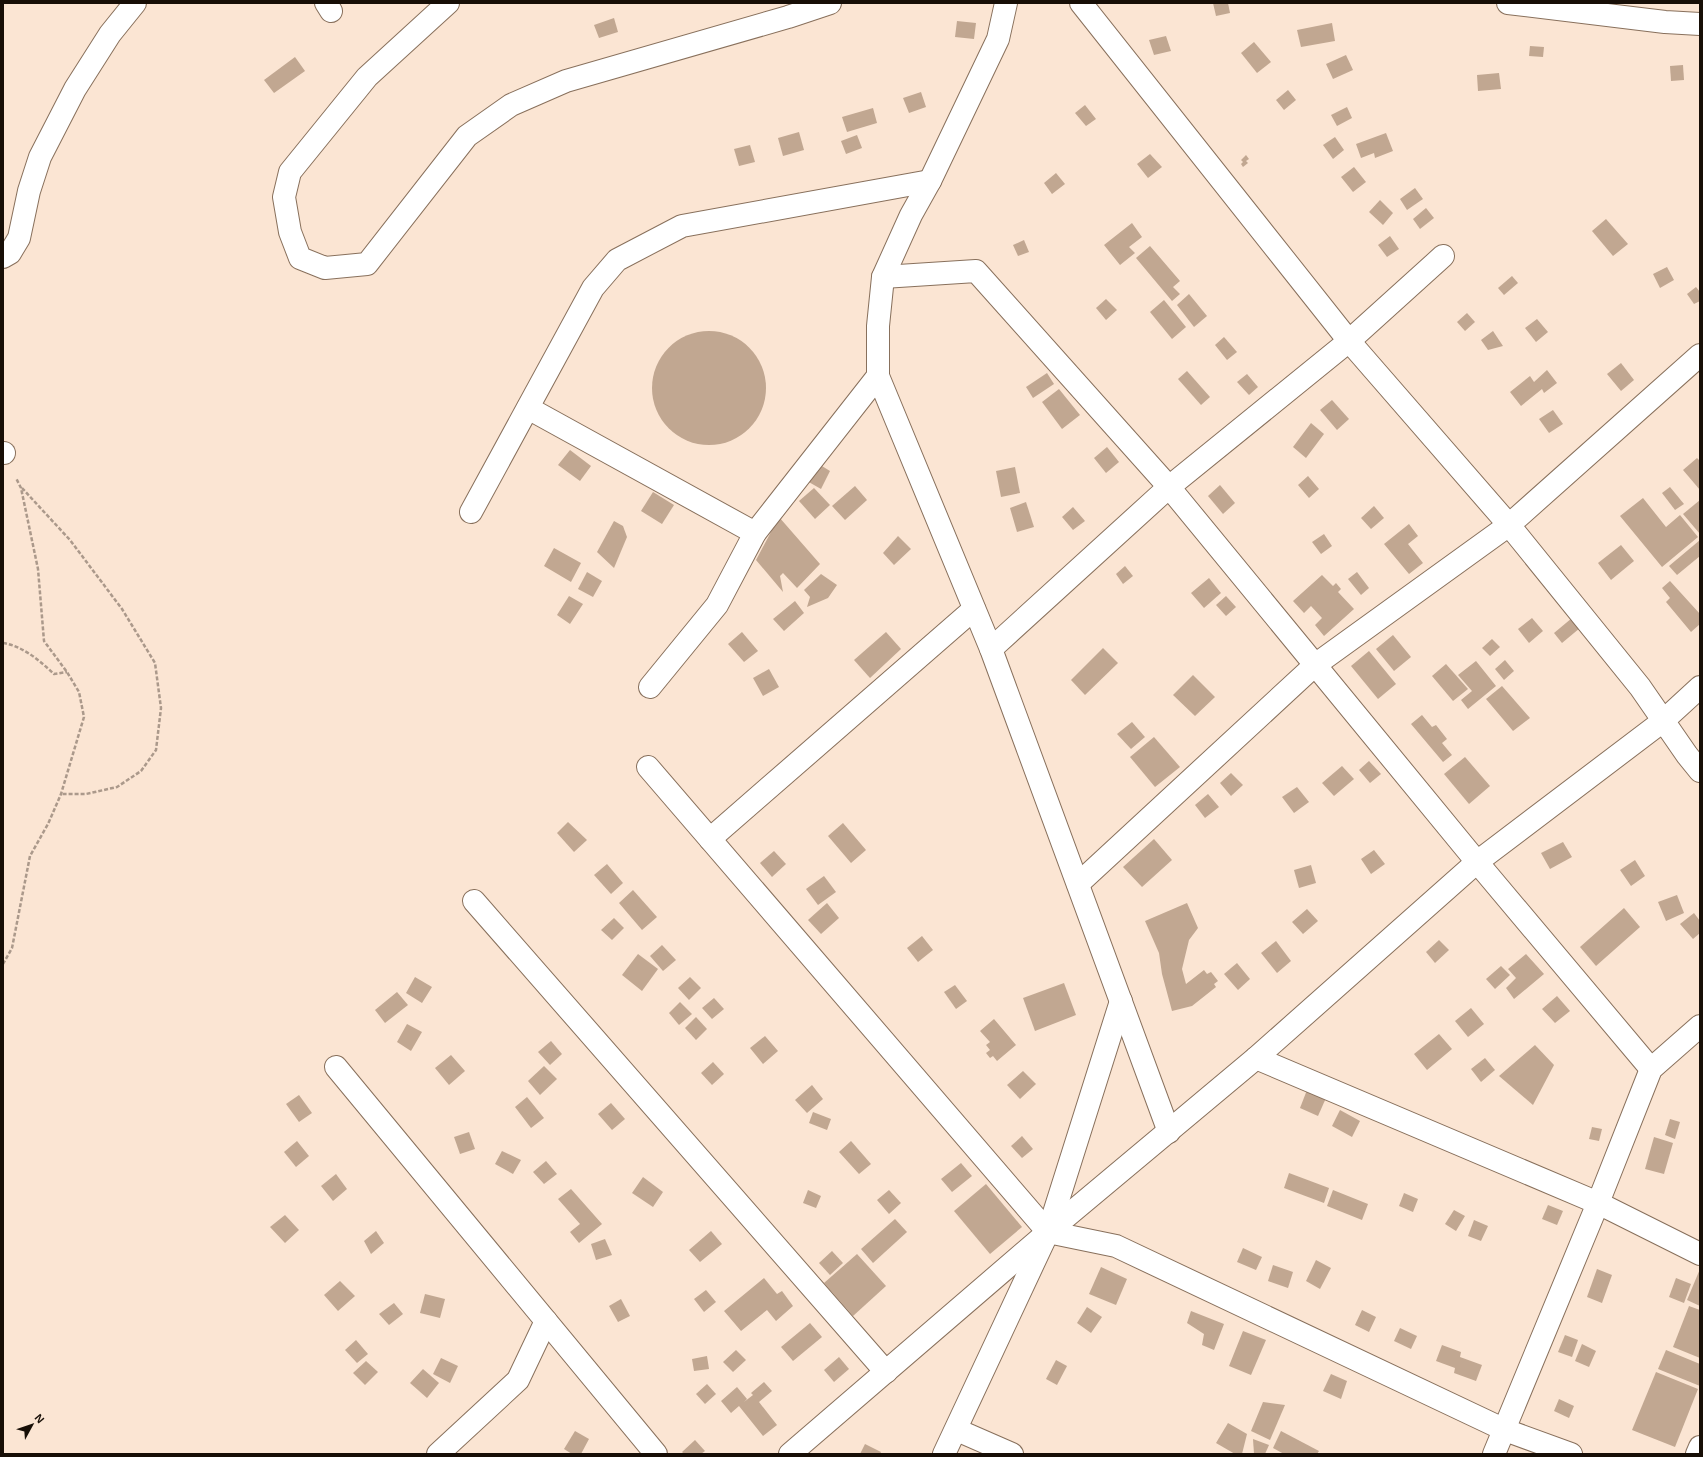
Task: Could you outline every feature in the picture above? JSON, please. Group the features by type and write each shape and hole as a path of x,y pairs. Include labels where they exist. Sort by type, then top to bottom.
{"street":[{"path":"3,257 10,253 19,238 29,191 40,157 75,89 110,34 135,3"},
{"path":"448,3 367,77 290,172 284,197 290,232 300,258 325,268 367,264 467,136 511,105 566,81 782,10 830,3"},
{"path":"1006,3 998,39 930,180 911,215 883,277 878,326 878,376 991,649 1168,1132"},
{"path":"1081,3 1349,341 1509,525 1640,687 1687,756 1700,770"},
{"path":"1508,3 1665,22 1700,24"},
{"path":"471,512 593,288 617,260 682,226 930,180"},
{"path":"991,649 1169,487 1349,341 1443,256"},
{"path":"883,277 976,271 1169,487 1478,862 1651,1069"},
{"path":"1078,884 1315,665 1509,525 1700,355"},
{"path":"650,687 717,605 755,533 878,376"},
{"path":"528,408 755,533"},
{"path":"710,839 974,609"},
{"path":"790,1454 1048,1232 1256,1058 1478,862 1663,721 1700,687"},
{"path":"648,767 1048,1232 1116,1246 1505,1430 1572,1454"},
{"path":"474,901 886,1372"},
{"path":"944,1454 957,1430 1048,1232 1120,1001"},
{"path":"1494,1454 1598,1203 1651,1069 1700,1026"},
{"path":"1256,1058 1598,1203 1700,1254"},
{"path":"336,1067 656,1454"},
{"path":"438,1454 518,1380 546,1321"},
{"path":"957,1430 1012,1454"},
{"path":"1697,1454 1700,1447"}],"path":[{"path":"3,453 21,488 38,569 44,641 67,672 79,692 84,717 60,794 48,824 30,856 12,948 3,964"},
{"path":"21,488 70,540 122,609 155,663 161,708 156,750 141,771 117,787 86,794 60,794"},
{"path":"3,643 10,644 37,659 54,674 67,672"}],"building":[{"path":"1213,3 1228,3 1230,13 1216,16"},
{"path":"614,18 618,32 599,38 594,25"},
{"path":"957,21 976,23 974,39 955,37"},
{"path":"1332,23 1335,41 1301,47 1297,30"},
{"path":"1166,36 1171,51 1154,55 1149,40"},
{"path":"1254,42 1271,62 1257,73 1241,53"},
{"path":"1530,46 1544,47 1543,57 1529,56"},
{"path":"1346,55 1353,70 1333,79 1326,64"},
{"path":"295,57 305,71 274,93 264,80"},
{"path":"1683,65 1684,80 1671,81 1670,66"},
{"path":"1499,73 1501,89 1478,91 1477,75"},
{"path":"1288,90 1296,100 1284,110 1276,100"},
{"path":"921,92 926,107 909,113 903,98"},
{"path":"1085,105 1096,119 1086,126 1075,113"},
{"path":"1347,107 1352,118 1337,126 1331,115"},
{"path":"873,108 877,123 847,132 842,117"},
{"path":"799,132 804,150 783,156 778,138"},
{"path":"1386,133 1393,151 1375,158 1374,153 1361,158 1356,144"},
{"path":"857,135 862,148 846,154 841,141"},
{"path":"1335,137 1344,150 1333,159 1323,145"},
{"path":"750,145 755,162 739,166 734,149"},
{"path":"1150,154 1162,167 1148,178 1137,164"},
{"path":"1246,155 1249,159 1246,161 1248,163 1243,167 1241,164 1243,162 1241,160"},
{"path":"1354,167 1366,182 1353,192 1341,177"},
{"path":"1056,173 1065,184 1052,194 1044,183"},
{"path":"1415,188 1423,199 1407,210 1400,199"},
{"path":"1380,200 1393,213 1383,225 1369,212"},
{"path":"1426,208 1434,218 1420,229 1413,219"},
{"path":"1606,219 1628,244 1613,256 1592,231"},
{"path":"1132,223 1142,237 1129,247 1135,253 1120,265 1104,245"},
{"path":"1390,236 1399,249 1387,257 1378,245"},
{"path":"1024,240 1029,252 1018,256 1013,245"},
{"path":"1150,246 1180,281 1173,287 1180,294 1172,301 1136,258"},
{"path":"1667,267 1674,280 1660,288 1653,274"},
{"path":"1512,276 1518,283 1504,295 1498,288"},
{"path":"1696,287 1700,292 1700,301 1694,304 1687,294"},
{"path":"1189,294 1207,316 1194,327 1177,305"},
{"path":"1106,299 1117,310 1106,320 1096,308"},
{"path":"1164,300 1186,327 1172,339 1150,312"},
{"path":"1467,313 1475,322 1465,331 1457,322"},
{"path":"1537,319 1548,332 1536,342 1525,328"},
{"path":"709,331 731,335 750,347 762,366 766,388 762,410 750,429 731,441 709,445 687,441 668,429 656,410 652,388 656,366 668,347 687,335"},
{"path":"1493,331 1503,346 1488,350 1481,340"},
{"path":"1224,337 1237,352 1227,360 1215,345"},
{"path":"1621,363 1634,380 1621,391 1607,374"},
{"path":"1547,370 1557,383 1544,393 1542,389 1521,406 1510,392 1530,376 1534,382"},
{"path":"1187,371 1210,397 1201,405 1178,379"},
{"path":"1047,373 1054,384 1033,398 1026,387"},
{"path":"1247,374 1258,387 1249,395 1237,382"},
{"path":"1059,389 1080,415 1062,429 1042,402"},
{"path":"1332,400 1349,419 1337,430 1320,410"},
{"path":"1553,410 1563,424 1549,433 1539,419"},
{"path":"1311,423 1324,434 1306,458 1293,447"},
{"path":"1107,447 1119,462 1106,473 1094,458"},
{"path":"570,450 591,466 580,481 558,465"},
{"path":"1697,458 1700,461 1700,490 1683,470"},
{"path":"817,463 830,471 821,489 807,481"},
{"path":"1015,467 1020,493 1001,497 996,471"},
{"path":"1308,476 1319,489 1309,498 1298,485"},
{"path":"1220,485 1235,503 1223,514 1208,496"},
{"path":"855,486 867,500 845,520 832,506"},
{"path":"1670,487 1684,504 1675,510 1662,493"},
{"path":"814,488 830,505 815,519 799,501"},
{"path":"653,492 674,505 662,524 641,511"},
{"path":"1643,498 1666,527 1680,515 1698,537 1662,567 1620,516"},
{"path":"1700,500 1700,534 1683,514"},
{"path":"1026,502 1034,527 1017,532 1010,508"},
{"path":"1374,506 1384,518 1371,529 1361,518"},
{"path":"1073,507 1085,521 1073,530 1062,517"},
{"path":"779,517 820,564 797,588 783,573 780,576 783,592 756,560"},
{"path":"614,521 623,526 627,537 614,568 597,552"},
{"path":"1409,524 1418,536 1408,544 1423,563 1409,574 1384,544"},
{"path":"1324,534 1332,546 1321,554 1312,542"},
{"path":"898,536 911,549 894,565 883,553"},
{"path":"1700,540 1700,556 1677,575 1669,566"},
{"path":"1621,545 1634,561 1611,580 1598,563"},
{"path":"554,548 581,563 571,582 544,566"},
{"path":"1125,566 1133,576 1123,584 1116,574"},
{"path":"587,572 602,581 593,597 578,589"},
{"path":"1357,572 1369,588 1361,595 1348,579"},
{"path":"821,574 837,585 828,598 807,607 810,597 804,590"},
{"path":"1322,575 1333,586 1336,583 1341,589 1338,592 1354,609 1324,636 1315,625 1322,618 1311,606 1304,613 1293,601"},
{"path":"1209,578 1221,593 1204,608 1191,593"},
{"path":"1670,581 1700,614 1700,624 1691,632 1666,602 1670,598 1662,588"},
{"path":"569,596 583,604 570,624 557,615"},
{"path":"1226,596 1236,607 1226,616 1216,605"},
{"path":"795,601 804,613 784,631 773,619"},
{"path":"1532,618 1543,631 1529,643 1518,629"},
{"path":"1572,618 1580,628 1562,643 1554,633"},
{"path":"742,632 758,651 744,662 728,644"},
{"path":"886,632 901,649 870,678 854,660"},
{"path":"1393,635 1411,657 1394,671 1376,649"},
{"path":"1492,639 1500,647 1490,656 1482,648"},
{"path":"1103,648 1118,663 1085,695 1071,680"},
{"path":"1369,651 1396,684 1378,699 1351,666"},
{"path":"1505,660 1514,671 1504,680 1495,669"},
{"path":"1476,661 1496,686 1468,709 1461,700 1472,691 1458,675"},
{"path":"1446,664 1468,689 1453,701 1432,676"},
{"path":"769,669 779,687 763,696 753,678"},
{"path":"1193,675 1215,697 1195,716 1173,695"},
{"path":"1502,686 1530,718 1513,731 1486,699"},
{"path":"1422,715 1432,727 1436,725 1447,739 1442,743 1452,755 1443,762 1411,724"},
{"path":"1132,722 1145,737 1131,749 1117,734"},
{"path":"1154,737 1180,767 1155,787 1130,757"},
{"path":"1465,757 1490,786 1469,804 1444,774"},
{"path":"1369,761 1381,774 1370,783 1359,770"},
{"path":"1342,766 1354,779 1334,796 1322,783"},
{"path":"1231,773 1243,785 1231,796 1220,783"},
{"path":"1297,787 1309,802 1294,813 1282,797"},
{"path":"1208,794 1219,807 1205,818 1195,805"},
{"path":"568,822 587,840 574,852 557,833"},
{"path":"843,823 866,850 851,863 828,836"},
{"path":"1154,839 1172,860 1142,887 1123,867"},
{"path":"1563,842 1572,857 1550,869 1541,853"},
{"path":"1374,850 1385,864 1371,874 1361,859"},
{"path":"774,851 786,864 772,877 760,863"},
{"path":"1635,860 1645,876 1631,886 1620,870"},
{"path":"607,864 623,883 611,894 594,875"},
{"path":"1311,865 1316,883 1299,888 1294,870"},
{"path":"824,876 836,892 818,905 806,889"},
{"path":"633,890 657,917 642,930 619,903"},
{"path":"1677,895 1684,913 1666,921 1658,902"},
{"path":"827,903 839,918 821,934 808,920"},
{"path":"1187,903 1198,928 1189,940 1182,969 1186,984 1204,970 1207,974 1211,972 1218,981 1214,984 1216,987 1192,1006 1172,1011 1162,974 1159,953 1145,921"},
{"path":"1624,908 1640,927 1596,966 1580,947"},
{"path":"1307,909 1318,921 1303,934 1292,922"},
{"path":"1694,913 1700,921 1700,933 1693,939 1680,924"},
{"path":"614,918 624,928 612,940 601,930"},
{"path":"922,936 933,950 918,962 907,948"},
{"path":"1439,940 1449,950 1435,963 1426,952"},
{"path":"1276,941 1291,961 1277,973 1261,953"},
{"path":"662,945 676,960 663,971 650,956"},
{"path":"638,954 658,969 642,991 622,975"},
{"path":"1526,954 1544,974 1514,999 1506,988 1516,978 1508,969"},
{"path":"1237,963 1250,979 1238,990 1224,974"},
{"path":"1501,966 1510,975 1495,989 1486,979"},
{"path":"415,977 432,987 422,1003 406,993"},
{"path":"690,977 701,988 689,1000 678,988"},
{"path":"1064,983 1076,1015 1035,1031 1023,998"},
{"path":"955,985 967,1001 956,1009 944,992"},
{"path":"397,992 408,1005 385,1023 375,1010"},
{"path":"1557,996 1570,1011 1555,1023 1542,1009"},
{"path":"714,998 724,1009 712,1019 702,1008"},
{"path":"680,1002 692,1014 679,1025 669,1013"},
{"path":"1471,1008 1484,1024 1468,1037 1455,1021"},
{"path":"696,1017 707,1029 696,1040 685,1028"},
{"path":"994,1019 1016,1045 997,1061 993,1056 990,1058 986,1053 990,1050 986,1045 990,1042 980,1031"},
{"path":"407,1024 422,1032 411,1051 397,1042"},
{"path":"1439,1034 1452,1049 1427,1070 1414,1054"},
{"path":"765,1036 778,1051 763,1064 750,1048"},
{"path":"551,1041 562,1054 550,1065 538,1052"},
{"path":"1535,1045 1554,1065 1533,1105 1499,1076"},
{"path":"451,1055 465,1071 449,1085 435,1068"},
{"path":"1485,1058 1495,1070 1481,1082 1471,1069"},
{"path":"713,1062 724,1074 712,1085 701,1073"},
{"path":"544,1066 557,1079 540,1095 528,1081"},
{"path":"1023,1071 1036,1084 1020,1099 1007,1085"},
{"path":"812,1085 823,1099 807,1113 795,1100"},
{"path":"1307,1090 1326,1098 1318,1116 1300,1108"},
{"path":"299,1095 312,1113 299,1122 286,1104"},
{"path":"527,1097 544,1118 531,1128 515,1107"},
{"path":"611,1103 625,1119 612,1130 598,1114"},
{"path":"1340,1110 1360,1121 1352,1137 1332,1126"},
{"path":"813,1112 831,1119 827,1130 809,1123"},
{"path":"1670,1119 1680,1122 1675,1139 1665,1135"},
{"path":"1592,1127 1602,1129 1599,1141 1589,1139"},
{"path":"469,1132 475,1149 460,1154 454,1137"},
{"path":"1022,1136 1033,1149 1022,1158 1011,1146"},
{"path":"1654,1137 1673,1143 1664,1174 1645,1169"},
{"path":"297,1141 309,1156 296,1167 284,1152"},
{"path":"851,1141 871,1164 859,1174 839,1152"},
{"path":"502,1151 521,1160 513,1174 495,1164"},
{"path":"546,1161 557,1174 544,1184 533,1172"},
{"path":"961,1163 972,1176 952,1192 941,1179"},
{"path":"1289,1173 1329,1188 1324,1203 1284,1188"},
{"path":"336,1174 347,1189 333,1201 321,1186"},
{"path":"643,1177 663,1192 653,1207 632,1193"},
{"path":"986,1184 1022,1227 990,1254 954,1211"},
{"path":"571,1189 602,1224 579,1243 570,1232 580,1224 558,1199"},
{"path":"808,1190 821,1196 816,1208 803,1203"},
{"path":"889,1190 901,1203 889,1214 877,1200"},
{"path":"1333,1190 1368,1204 1362,1220 1327,1206"},
{"path":"1404,1193 1418,1199 1413,1212 1399,1206"},
{"path":"1548,1205 1563,1211 1557,1225 1542,1219"},
{"path":"1454,1210 1465,1216 1456,1231 1445,1224"},
{"path":"285,1215 299,1230 285,1243 270,1227"},
{"path":"895,1219 907,1232 873,1263 861,1249"},
{"path":"1474,1220 1488,1226 1481,1241 1468,1236"},
{"path":"376,1231 384,1243 371,1254 364,1241"},
{"path":"711,1231 722,1244 700,1262 689,1250"},
{"path":"605,1239 612,1255 596,1260 591,1244"},
{"path":"1243,1248 1262,1257 1256,1270 1237,1262"},
{"path":"832,1251 843,1263 830,1275 819,1263"},
{"path":"857,1254 886,1286 853,1316 824,1283"},
{"path":"1316,1260 1331,1268 1320,1289 1306,1281"},
{"path":"1273,1265 1293,1272 1288,1288 1268,1281"},
{"path":"1101,1267 1127,1279 1116,1305 1089,1294"},
{"path":"1597,1269 1612,1275 1602,1303 1587,1297"},
{"path":"1700,1269 1700,1306 1687,1300"},
{"path":"764,1278 777,1294 782,1291 793,1306 776,1321 767,1310 741,1331 724,1311"},
{"path":"1676,1278 1691,1284 1684,1303 1669,1297"},
{"path":"340,1281 355,1296 338,1311 324,1295"},
{"path":"706,1290 716,1302 704,1312 694,1299"},
{"path":"425,1294 445,1299 440,1318 420,1313"},
{"path":"621,1299 630,1316 618,1322 609,1306"},
{"path":"394,1303 403,1314 389,1325 379,1314"},
{"path":"1689,1306 1700,1310 1700,1358 1673,1347"},
{"path":"1087,1307 1102,1317 1091,1333 1077,1323"},
{"path":"1362,1310 1376,1317 1369,1332 1355,1325"},
{"path":"1191,1311 1224,1324 1214,1350 1202,1345 1204,1334 1187,1323"},
{"path":"810,1323 822,1337 793,1361 781,1347"},
{"path":"1400,1328 1417,1336 1411,1349 1394,1341"},
{"path":"1243,1331 1266,1340 1251,1375 1229,1366"},
{"path":"1565,1335 1578,1340 1572,1357 1558,1352"},
{"path":"356,1340 368,1354 357,1363 345,1350"},
{"path":"1582,1344 1596,1351 1589,1367 1575,1361"},
{"path":"1442,1345 1461,1352 1460,1357 1482,1365 1476,1381 1454,1373 1455,1368 1436,1361"},
{"path":"736,1350 746,1360 733,1372 723,1362"},
{"path":"1666,1350 1700,1364 1700,1386 1658,1369"},
{"path":"707,1356 709,1369 694,1371 692,1359"},
{"path":"839,1357 849,1369 834,1382 824,1370"},
{"path":"441,1358 458,1366 450,1383 433,1374"},
{"path":"1056,1360 1067,1366 1057,1385 1046,1379"},
{"path":"366,1361 378,1372 365,1385 353,1373"},
{"path":"423,1369 439,1383 427,1398 410,1383"},
{"path":"1656,1372 1698,1389 1675,1447 1632,1430"},
{"path":"1331,1374 1347,1381 1341,1399 1323,1391"},
{"path":"764,1382 772,1391 759,1402 777,1425 763,1436 739,1406 731,1413 721,1401 737,1387 747,1399 744,1402 753,1395 751,1393"},
{"path":"707,1384 716,1394 705,1404 696,1394"},
{"path":"1559,1399 1574,1406 1569,1418 1554,1411"},
{"path":"1263,1402 1285,1405 1270,1440 1251,1431"},
{"path":"1228,1423 1247,1434 1242,1454 1235,1454 1216,1443"},
{"path":"575,1431 589,1439 581,1454 572,1454 564,1449"},
{"path":"1281,1431 1319,1451 1317,1454 1284,1454 1273,1448"},
{"path":"1253,1439 1269,1445 1265,1454 1254,1454"},
{"path":"695,1440 705,1451 701,1454 684,1454 682,1452"},
{"path":"865,1444 881,1452 880,1454 860,1454"}]}
